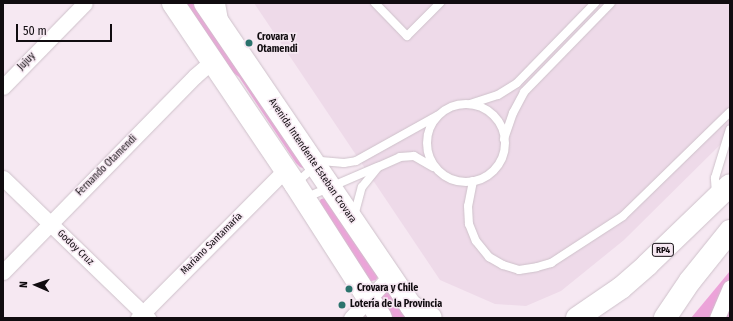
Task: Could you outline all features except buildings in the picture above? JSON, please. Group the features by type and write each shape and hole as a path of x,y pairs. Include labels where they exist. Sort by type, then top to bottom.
{"main road":[{"path":"173,3 295,184 381,318"},
{"name":"Avenida Intendente Esteban Crovara","path":"205,3 415,312"},
{"name":"RP4","path":"583,313 621,288 723,192"},
{"path":"664,318 698,270 730,231"},
{"path":"415,312 431,318"},
{"path":"562,318 583,313"}],"street":[{"name":"Jujuy","path":"3,87 84,3"},
{"name":"Fernando Otamendi","path":"3,272 195,76 212,62"},
{"name":"Godoy Cruz","path":"3,178 143,316"},
{"name":"Mariano Santamaría","path":"143,316 295,184"},
{"path":"350,318 390,276"},
{"path":"717,318 730,288"}],"lane":[{"path":"221,3 226,32"},
{"path":"374,3 407,36 440,3"},
{"path":"470,104 498,95 517,83 595,3"},
{"path":"504,139 513,113 524,92 611,3"},
{"path":"458,104 470,104 483,108 493,115 501,126 504,139 504,150 500,161 489,174 473,181 460,182 448,178 421,158 414,156 400,157 329,186 295,184 321,161 344,163 356,161 458,104"},
{"path":"473,181 468,206 469,224 476,241 489,257 503,265 519,270 537,267 551,263 623,216 730,112"},
{"path":"437,116 430,126 427,137 429,155 437,170"},
{"path":"723,192 715,178 730,129"},
{"path":"353,221 362,187 378,167"}],"shaded area":[{"path":"181,3 198,3 305,169 296,163 239,77 224,66"},
{"path":"254,3 730,3 730,135 624,240 561,291 526,306 495,304 440,280"},
{"path":"326,198 379,275 376,280 371,281 366,278 318,204 321,199"},
{"path":"730,271 730,318 691,318"},
{"path":"388,291 411,318 392,318 380,298 381,294"}],"place":[{"name":"Crovara y Otamendi","path":"249,43"},
{"name":"Crovara y Chile","path":"349,289"},
{"name":"Lotería de la Provincia","path":"342,305"}]}
